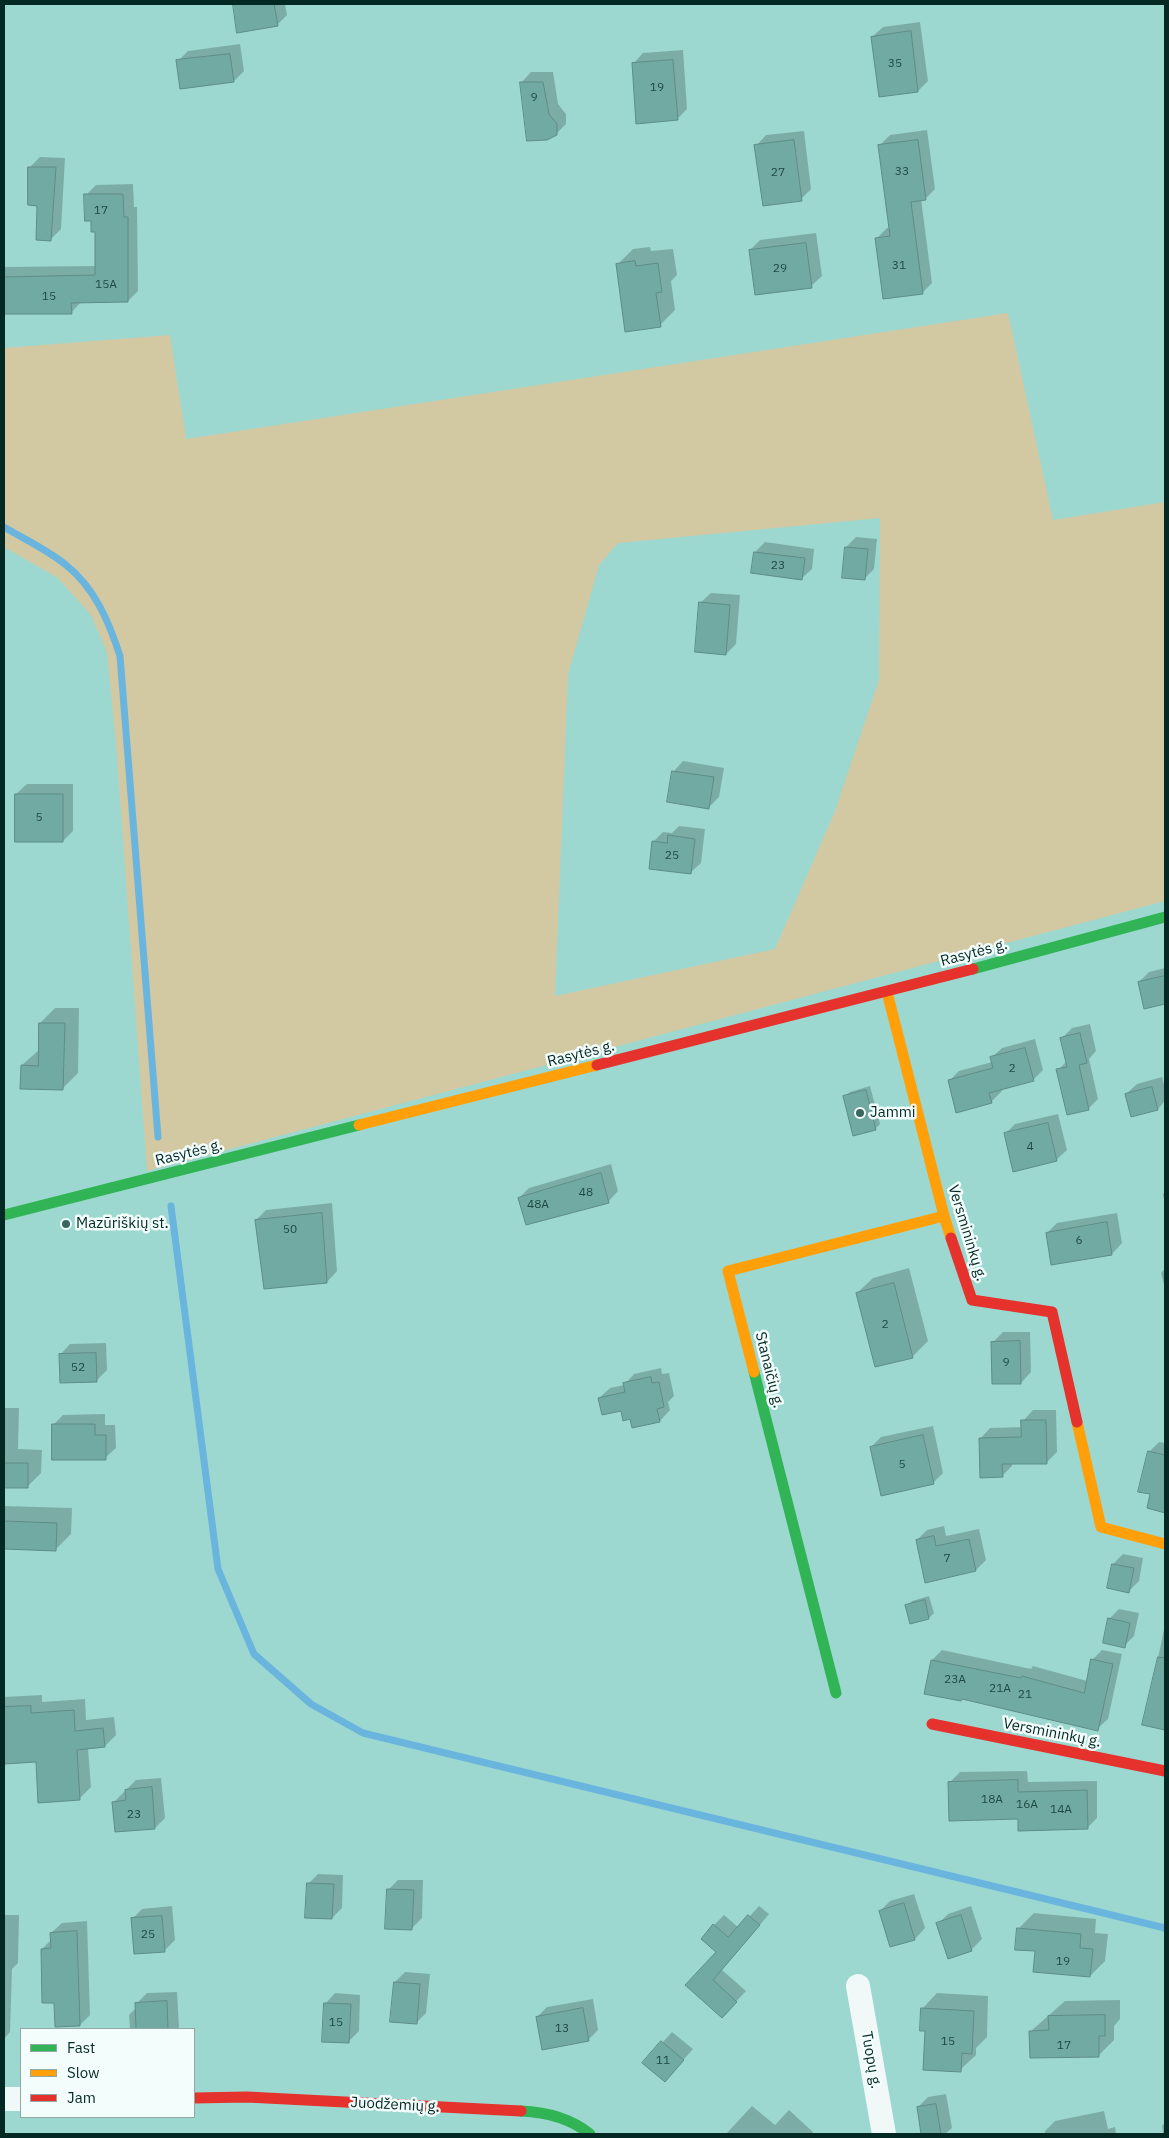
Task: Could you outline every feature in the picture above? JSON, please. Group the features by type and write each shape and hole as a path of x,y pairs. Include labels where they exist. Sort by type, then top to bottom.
{"street":[{"name":"Rasytės g.","path":"4,1215 887,992 1165,917"},
{"name":"Versmininkų g.","path":"887,992 944,1216 972,1300 1052,1312 1101,1527 1165,1544"},
{"name":"Stanaičių g.","path":"836,1693 728,1271 944,1216"},
{"name":"Versmininkų g.","path":"932,1724 1165,1771"},
{"name":"Tuopų g.","path":"858,1986 884,2134"},
{"name":"Juodžemių g.","path":"195,2098 247,2097 524,2111 554,2114 583,2127 590,2134"},
{"path":"4,2099 20,2098"}],"shaded area":[{"path":"1008,313 1053,520 1165,502 1165,901 147,1171 116,743 107,652 91,615 58,578 4,547 4,348 170,335 186,439","holes":["880,518 879,680 835,811 775,949 555,996 568,674 599,565 618,543"]}],"building":[{"path":"233,4 274,4 278,26 237,33"},
{"path":"911,31 918,92 879,97 871,37"},
{"path":"230,54 234,82 180,89 176,60"},
{"path":"673,60 678,120 636,124 632,63"},
{"path":"520,82 543,82 549,114 557,124 557,135 547,140 527,141"},
{"path":"794,140 802,201 763,206 754,145"},
{"path":"918,140 926,200 911,202 923,294 883,299 875,238 890,236 878,145"},
{"path":"28,167 56,167 51,241 36,240 37,206 28,205"},
{"path":"84,194 123,194 124,217 128,217 128,302 71,303 72,314 4,314 4,277 95,275 95,232 91,232 91,221 85,221"},
{"path":"806,243 812,288 755,295 749,250"},
{"path":"635,261 636,266 658,263 662,292 656,293 661,327 625,332 616,264"},
{"path":"845,547 868,549 865,580 842,578"},
{"path":"754,552 805,558 802,580 751,573"},
{"path":"699,602 730,605 726,655 695,652"},
{"path":"672,771 714,777 709,809 667,802"},
{"path":"15,794 63,794 63,842 15,842"},
{"path":"668,835 695,839 691,874 649,869 652,841 667,843"},
{"path":"1165,976 1165,1004 1144,1009 1138,982"},
{"path":"39,1023 65,1023 63,1090 20,1089 21,1065 38,1066"},
{"path":"1080,1033 1087,1063 1079,1065 1089,1110 1067,1115 1056,1069 1067,1067 1060,1038"},
{"path":"1025,1048 1034,1081 989,1093 992,1103 956,1113 948,1080 993,1068 990,1057"},
{"path":"1152,1087 1158,1110 1131,1117 1125,1094"},
{"name":"Jammi","path":"866,1090 876,1130 853,1136 843,1096"},
{"path":"1048,1123 1057,1161 1013,1172 1004,1133"},
{"path":"601,1173 609,1203 526,1225 518,1198"},
{"path":"322,1213 327,1283 264,1289 255,1220"},
{"path":"1107,1222 1112,1255 1051,1265 1046,1233"},
{"path":"894,1283 913,1358 875,1367 856,1293"},
{"path":"1020,1341 1021,1384 992,1384 991,1342"},
{"path":"96,1353 97,1382 60,1383 59,1354"},
{"path":"651,1377 652,1383 659,1382 664,1407 657,1409 660,1422 632,1428 630,1419 623,1421 621,1411 602,1415 598,1398 625,1392 623,1383"},
{"path":"1021,1420 1046,1420 1047,1464 1002,1464 1003,1477 980,1478 979,1438 1021,1437"},
{"path":"52,1424 95,1424 95,1435 106,1435 106,1460 52,1460"},
{"path":"923,1435 934,1484 881,1496 870,1447"},
{"path":"1148,1451 1165,1455 1165,1513 1147,1508 1150,1494 1138,1492"},
{"path":"4,1463 28,1463 28,1488 4,1488"},
{"path":"4,1521 57,1523 56,1551 4,1549"},
{"path":"934,1536 936,1546 969,1539 976,1571 925,1583 916,1540"},
{"path":"1112,1564 1134,1568 1129,1593 1107,1588"},
{"path":"925,1600 929,1619 910,1624 905,1605"},
{"path":"1108,1618 1130,1623 1125,1648 1103,1643"},
{"path":"1158,1657 1165,1658 1165,1730 1142,1725"},
{"path":"1091,1659 1113,1664 1098,1731 962,1699 961,1701 924,1694 931,1660 1021,1678 1022,1676 1084,1693"},
{"path":"31,1706 31,1713 74,1710 75,1731 103,1728 105,1747 77,1750 80,1800 38,1803 36,1762 4,1764 4,1707"},
{"path":"1018,1780 1018,1792 1087,1790 1088,1829 1018,1831 1018,1819 949,1821 948,1782"},
{"path":"152,1787 155,1829 115,1832 112,1802 126,1800 125,1790"},
{"path":"307,1883 334,1884 332,1919 305,1918"},
{"path":"387,1889 414,1890 412,1930 385,1929"},
{"path":"904,1903 915,1940 890,1947 879,1911"},
{"path":"748,1915 760,1925 713,1980 737,2002 722,2018 685,1985 716,1952 701,1939 713,1924 728,1937"},
{"path":"961,1915 972,1951 948,1959 936,1923"},
{"path":"162,1916 165,1952 134,1954 131,1918"},
{"path":"1017,1928 1081,1934 1080,1948 1093,1949 1090,1977 1033,1972 1035,1951 1015,1950"},
{"path":"77,1931 80,2026 55,2027 54,2003 42,2003 41,1949 51,1948 50,1933"},
{"path":"394,1982 420,1984 417,2024 390,2022"},
{"path":"167,2001 168,2028 136,2028 135,2003"},
{"path":"324,2003 351,2004 349,2043 322,2042"},
{"path":"583,2008 589,2041 542,2050 536,2017"},
{"path":"921,2008 974,2011 972,2054 962,2053 961,2072 923,2070 925,2031 920,2031"},
{"path":"1105,2015 1105,2036 1099,2036 1099,2057 1030,2058 1029,2031 1049,2030 1048,2016"},
{"path":"661,2041 684,2060 665,2082 642,2063"},
{"path":"936,2104 941,2134 921,2134 917,2107"}],"waterway":[{"path":"4,527 52,554 85,584 106,618 120,656 158,1137"},
{"path":"171,1206 218,1569 254,1654 311,1704 363,1733 1165,1928"}],"traffic: fast":[{"path":"973,969 1165,917"},
{"path":"4,1215 359,1125"},
{"path":"754,1372 836,1693"},
{"path":"521,2111 557,2117 582,2128 590,2134"}],"traffic: slow":[{"path":"887,992 951,1238"},
{"path":"359,1125 597,1065"},
{"path":"754,1372 728,1271 944,1216"},
{"path":"1077,1422 1101,1527 1165,1544"}],"traffic: jam":[{"path":"597,1065 973,969"},
{"path":"951,1238 972,1300 1052,1312 1077,1422"},
{"path":"932,1724 1165,1771"},
{"path":"195,2098 247,2097 521,2111"}],"place":[{"name":"Jammi","path":"860,1113"},
{"name":"Mazūriškių st.","path":"66,1224"}]}
